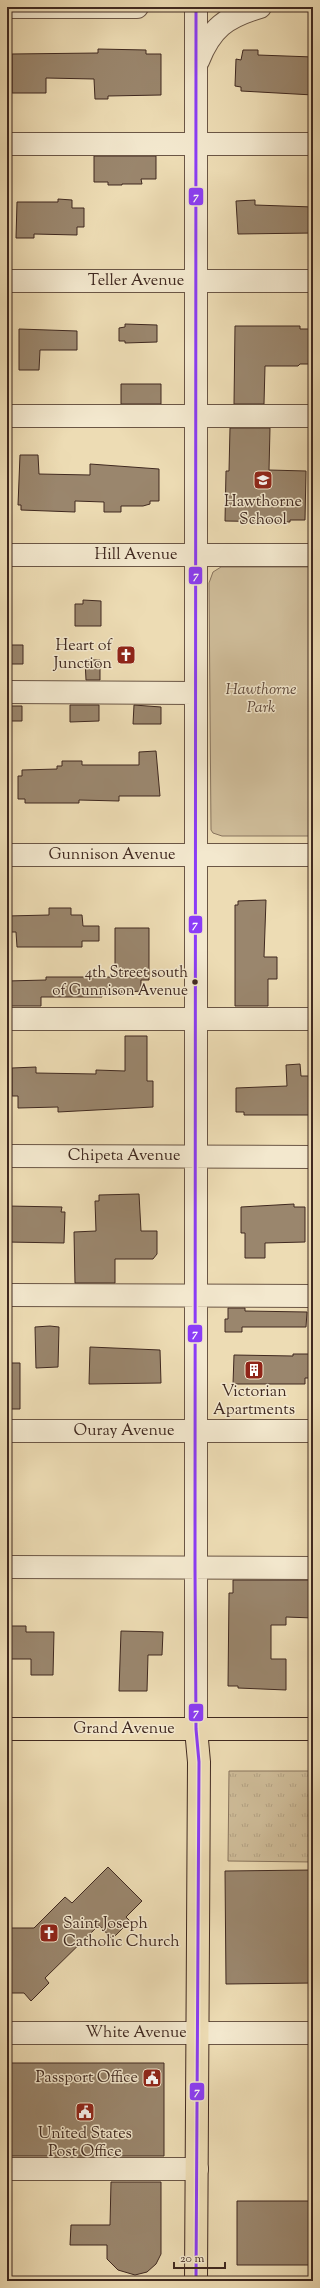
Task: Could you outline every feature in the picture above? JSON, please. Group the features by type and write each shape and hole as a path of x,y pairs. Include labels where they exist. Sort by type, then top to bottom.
{"main road":[{"name":"Grand Avenue","path":"7,1729 313,1729"},
{"path":"196,1729 199,1762 196,2281"}],"street":[{"path":"7,8 137,7"},
{"path":"196,7 196,1729"},
{"path":"196,66 204,47 219,27 240,13 260,7"},
{"path":"7,144 313,144"},
{"name":"Teller Avenue","path":"7,281 313,281"},
{"path":"7,416 313,416"},
{"name":"Hill Avenue","path":"7,555 313,555"},
{"path":"7,692 196,693"},
{"name":"Gunnison Avenue","path":"7,855 313,855"},
{"path":"7,1018 313,1019"},
{"name":"Chipeta Avenue","path":"7,1156 313,1157"},
{"path":"7,1295 313,1296"},
{"name":"Ouray Avenue","path":"7,1431 313,1431"},
{"path":"7,1567 313,1568"},
{"name":"White Avenue","path":"7,2033 313,2033"},
{"path":"7,2169 197,2169"}],"green space":[{"name":"Hawthorne Park","path":"221,567 313,567 313,836 222,836 213,833 211,830 209,583 213,572"},
{"path":"229,1771 313,1771 313,1862 228,1861"}],"building":[{"path":"98,49 146,50 146,54 161,54 161,95 108,96 108,99 95,99 94,79 46,78 46,93 12,93 12,54 98,53"},
{"path":"243,50 258,50 258,55 313,57 313,95 241,91 241,87 235,86 236,59 241,60"},
{"path":"94,156 156,156 156,179 141,179 142,184 122,185 108,185 108,182 94,182"},
{"path":"58,199 72,200 72,208 84,208 84,227 77,227 77,235 34,234 34,238 16,238 17,202 58,202"},
{"path":"255,200 255,205 313,207 313,233 238,234 236,201"},
{"path":"125,324 157,325 157,342 125,343 125,341 119,341 119,328 125,327"},
{"path":"235,326 300,326 300,329 313,329 313,364 300,364 298,366 265,366 264,404 234,404"},
{"path":"19,329 77,331 77,350 40,350 39,370 19,370"},
{"path":"121,384 161,384 161,404 121,404"},
{"path":"230,428 270,428 269,470 306,471 305,520 290,520 290,522 225,521 226,471 229,471"},
{"path":"20,455 38,455 39,474 90,475 90,464 159,469 159,501 150,501 150,504 143,506 121,506 121,512 104,512 104,502 75,501 75,512 21,510 21,505 18,505"},
{"path":"83,600 101,601 101,626 75,626 75,604 83,604"},
{"path":"7,645 23,645 23,664 7,664"},
{"path":"85,660 100,660 100,680 86,680"},
{"path":"70,705 99,705 99,721 70,722"},
{"path":"134,705 161,707 161,724 133,724"},
{"path":"8,706 22,706 22,721 8,721"},
{"path":"156,751 160,796 119,796 119,801 79,800 79,803 25,803 25,799 18,799 18,776 22,776 22,770 57,769 57,766 62,766 62,761 82,761 82,765 139,765 139,752"},
{"path":"266,900 264,957 277,957 277,979 268,979 268,1006 235,1006 235,905 238,905 238,901"},
{"path":"49,908 71,908 71,915 82,915 83,926 99,926 99,941 82,941 82,947 17,947 16,932 7,932 7,916 49,915"},
{"path":"115,928 149,928 149,980 141,980 141,991 102,994 102,997 41,997 41,1006 8,1006 7,981 46,980 46,977 115,977"},
{"path":"125,1036 147,1036 147,1081 153,1081 153,1107 58,1112 58,1107 18,1108 18,1096 12,1096 12,1068 36,1067 36,1073 96,1074 96,1070 125,1071"},
{"path":"300,1064 301,1076 313,1076 313,1115 244,1115 244,1112 236,1112 236,1088 287,1086 286,1065"},
{"path":"139,1194 141,1231 157,1231 157,1254 153,1259 115,1259 115,1283 75,1283 74,1232 96,1231 95,1201 99,1201 99,1195"},
{"path":"294,1204 294,1207 305,1207 305,1242 265,1243 265,1258 245,1258 245,1233 241,1233 241,1207"},
{"path":"7,1206 62,1207 61,1212 65,1212 64,1243 7,1242"},
{"path":"228,1308 245,1308 245,1311 307,1312 306,1327 242,1327 242,1332 225,1332 225,1319 228,1319"},
{"path":"35,1327 59,1327 58,1367 36,1368"},
{"path":"90,1347 160,1350 161,1383 89,1384"},
{"path":"293,1354 313,1354 313,1378 305,1378 305,1384 233,1384 234,1355 293,1356"},
{"path":"7,1363 20,1363 20,1409 7,1409"},
{"path":"233,1580 313,1580 313,1618 286,1617 286,1625 271,1625 271,1659 286,1659 286,1690 238,1688 238,1686 228,1686 229,1593 233,1593"},
{"path":"7,1626 26,1626 26,1632 54,1632 53,1675 31,1675 31,1659 7,1659"},
{"path":"121,1631 163,1632 162,1655 148,1655 147,1691 119,1691"},
{"name":"Saint Joseph Catholic Church","path":"108,1867 142,1901 126,1917 130,1921 112,1939 99,1925 45,1978 49,1983 31,2001 24,1993 7,1993 7,1928 34,1928 65,1897 72,1903"},
{"path":"313,1870 313,1983 226,1984 225,1871"},
{"name":"United States Post Office","path":"7,2063 164,2063 164,2156 7,2156"},
{"path":"111,2182 161,2182 161,2254 156,2264 147,2272 135,2275 118,2270 107,2259 107,2245 70,2245 71,2225 110,2225"},
{"path":"237,2201 313,2201 313,2265 237,2265"}],"transit line":[{"name":"7","path":"196,7 195,1568 196,1729 199,1762 196,2281"}],"place":[{"name":"Hawthorne School","path":"263,480"},
{"name":"Heart of Junction","path":"126,655"},
{"name":"4th Street south of Gunnison Avenue","path":"195,982"},
{"name":"Victorian Apartments","path":"254,1370"},
{"name":"Saint Joseph Catholic Church","path":"49,1933"},
{"name":"Passport Office","path":"152,2078"},
{"name":"United States Post Office","path":"85,2112"}]}
